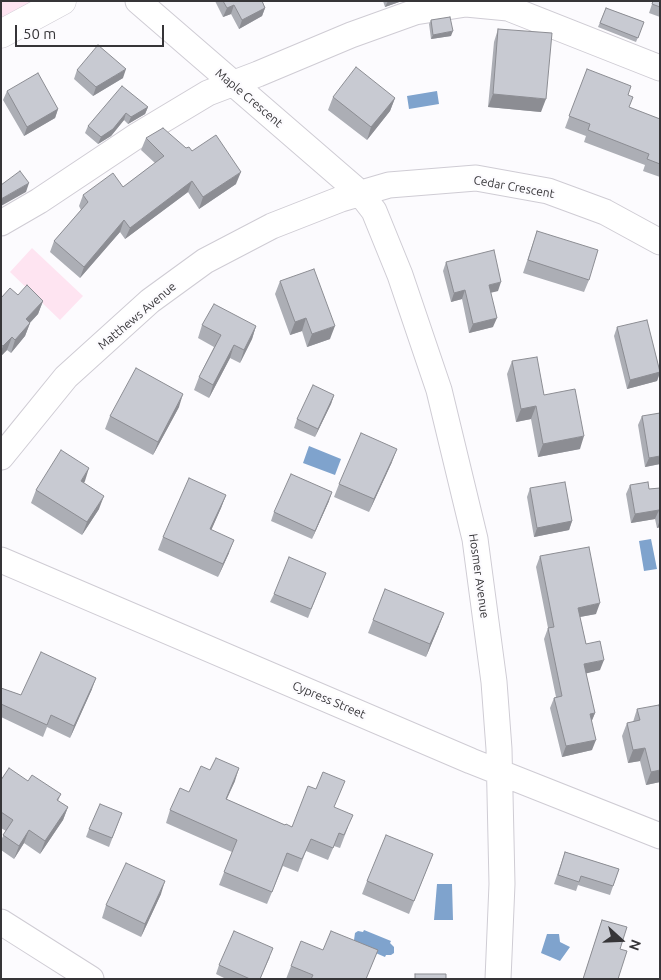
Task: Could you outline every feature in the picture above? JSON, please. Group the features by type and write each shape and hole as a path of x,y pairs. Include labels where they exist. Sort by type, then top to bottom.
{"main road":[{"path":"1,34 62,1"}],"street":[{"name":"Maple Crescent","path":"138,1 360,193"},
{"path":"1,223 138,135 208,93 350,35 415,12 466,4 508,8 660,68"},
{"name":"Cedar Crescent","path":"360,193 388,185 476,178 548,190 605,212 660,242"},
{"name":"Matthews Avenue","path":"1,458 66,377 150,302 205,261 272,226 360,193"},
{"name":"Hosmer Avenue","path":"360,193 374,211 406,293 439,390 475,539 494,682 500,772 502,884 498,979"},
{"name":"Cypress Street","path":"1,560 500,772 660,836"},
{"path":"1,922 91,979"}],"shaded area":[{"path":"1,1 42,1 1,23"},
{"path":"32,248 83,296 60,320 10,272"}],"water":[{"path":"437,91 439,104 409,109 407,96"},
{"path":"309,446 341,459 335,475 303,463"},
{"path":"651,539 657,569 644,571 639,541"},
{"path":"437,884 452,884 453,920 434,920"},
{"path":"364,930 391,941 394,953 385,957 357,945 354,940 355,933 358,931 363,932"},
{"path":"547,934 559,934 560,942 570,947 560,961 541,953"}],"building":[{"path":"223,1 262,1 265,8 242,20 234,5 227,8"},
{"path":"653,1 660,1 660,7 652,4"},
{"path":"606,8 644,22 638,38 600,23"},
{"path":"450,17 453,31 433,35 431,20"},
{"path":"498,29 552,33 546,99 493,94"},
{"path":"98,45 126,69 96,87 77,70"},
{"path":"356,67 395,98 371,127 333,97"},
{"path":"587,69 631,86 628,95 633,97 629,107 660,119 660,164 647,159 649,154 588,130 590,124 569,116"},
{"path":"38,73 58,109 27,127 7,91"},
{"path":"122,86 148,107 131,117 126,113 113,129 101,137 88,126"},
{"path":"163,128 192,151 216,135 241,172 203,197 192,181 130,228 124,220 84,267 54,241 88,202 83,195 113,173 123,187 164,156 146,138"},
{"path":"20,171 29,183 1,199 1,185"},
{"path":"537,231 598,250 589,280 528,260"},
{"path":"494,250 501,282 489,285 497,318 473,324 465,290 454,293 446,262"},
{"path":"314,269 335,326 312,334 306,318 295,322 280,281"},
{"path":"27,285 43,301 26,319 30,323 15,340 12,337 3,346 1,345 1,298 10,288 18,295"},
{"path":"214,304 256,326 244,350 234,345 213,385 199,377 221,335 202,325"},
{"path":"647,320 660,372 630,380 617,327"},
{"path":"537,357 544,395 575,389 584,436 543,444 536,406 521,409 512,361"},
{"path":"136,368 183,394 158,442 110,416"},
{"path":"313,385 334,395 318,429 297,419"},
{"path":"660,413 660,456 649,458 642,416"},
{"path":"361,433 397,449 374,499 339,484"},
{"path":"61,450 89,468 81,481 104,496 87,522 36,490"},
{"path":"291,474 332,492 315,531 274,512"},
{"path":"189,478 226,495 210,529 234,540 223,564 163,537"},
{"path":"565,482 572,521 537,528 530,488"},
{"path":"648,482 649,489 660,488 660,516 659,510 635,514 630,485"},
{"path":"589,547 600,603 578,608 586,644 600,641 604,660 584,664 595,713 590,714 596,740 566,746 554,698 562,696 548,628 554,627 540,556"},
{"path":"289,557 326,573 311,609 274,594"},
{"path":"385,589 444,613 430,644 373,620"},
{"path":"41,652 96,678 74,726 51,715 47,725 1,704 1,688 21,695"},
{"path":"659,705 660,770 651,772 645,748 633,750 627,723 640,720 637,709"},
{"path":"216,758 239,768 226,799 292,827 308,786 316,789 323,772 345,781 334,807 353,815 344,835 339,833 333,848 311,839 302,859 287,853 272,892 224,872 237,840 170,810 180,788 189,792 201,766 210,770"},
{"path":"9,768 28,781 32,775 61,794 57,800 68,807 45,841 29,830 19,846 3,835 13,820 1,812 1,780"},
{"path":"100,804 122,813 112,838 89,829"},
{"path":"386,835 433,854 414,901 367,881"},
{"path":"565,852 619,869 613,886 581,876 579,882 558,875"},
{"path":"126,863 165,881 145,924 106,905"},
{"path":"602,920 627,927 620,949 627,951 618,979 583,979"},
{"path":"234,931 273,948 260,979 250,979 219,965"},
{"path":"331,931 378,950 366,979 311,979 313,975 291,966 301,941 323,950"},
{"path":"415,974 446,974 446,979 415,979"}]}
